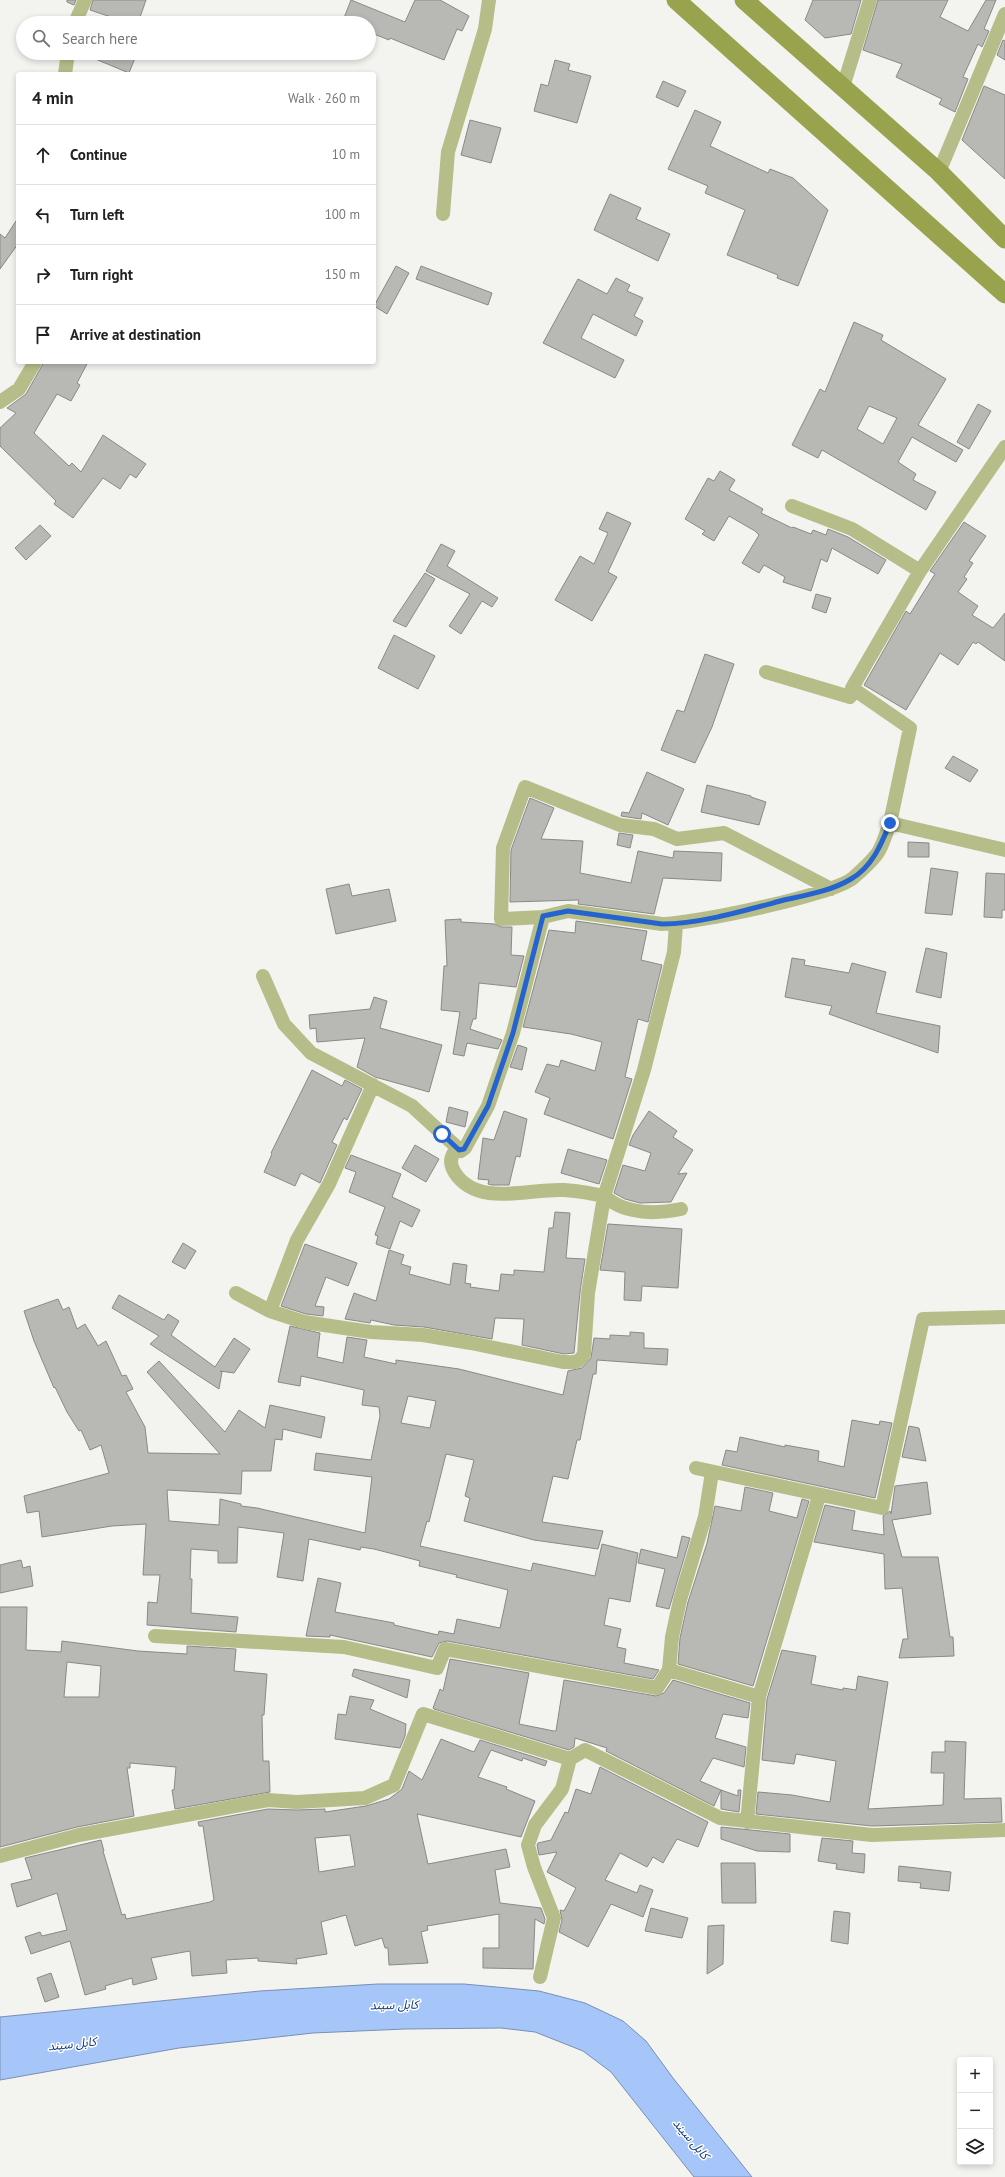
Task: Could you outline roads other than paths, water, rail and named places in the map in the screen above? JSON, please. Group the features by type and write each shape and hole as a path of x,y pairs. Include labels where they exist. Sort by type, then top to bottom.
{"main road":[{"path":"676,0 1005,294"},
{"path":"744,0 939,172 1005,239"}],"street":[{"path":"78,16 84,0"},
{"path":"443,214 448,152 485,29 490,0"},
{"path":"844,87 870,0"},
{"path":"939,172 1005,14"},
{"path":"65,72 67,60"},
{"path":"0,402 19,389 34,364"},
{"path":"766,672 850,697 852,688 920,571 1005,447"},
{"path":"792,506 852,529 920,571"},
{"path":"831,889 724,833 677,839 654,829 620,825 525,787 503,848 501,919 543,916 568,911 662,924 676,924 757,907 831,889 852,879 878,854 890,823 910,728 852,688"},
{"path":"890,823 1005,850"},
{"path":"263,976 284,1024 311,1053 344,1072 373,1085 412,1106 461,1150 465,1148 488,1106 513,1033 543,916"},
{"path":"236,1293 270,1311 304,1322 371,1332 423,1335 471,1343 526,1356 576,1363 581,1360 584,1354 588,1293 604,1196 644,1070 674,952 676,924"},
{"path":"270,1311 297,1240 329,1184 373,1085"},
{"path":"457,1148 452,1156 451,1162 455,1172 464,1184 481,1192 500,1194 564,1190 604,1196 617,1205 634,1210 663,1212 681,1209"},
{"path":"696,1468 819,1496 882,1508 923,1319 1005,1317"},
{"path":"155,1636 344,1647 437,1668 444,1649 657,1688 669,1670 672,1637 680,1600 705,1517 712,1472"},
{"path":"747,1822 759,1697 819,1496"},
{"path":"669,1670 759,1697"},
{"path":"0,1856 79,1835 268,1800 297,1802 365,1798 394,1786 423,1714 570,1758 585,1750 720,1818 872,1835 1005,1830"},
{"path":"540,1977 554,1918 534,1867 528,1845 536,1825 562,1789 570,1758"}],"water":[{"name":"کابل سيند","path":"378,1984 464,1984 539,1991 585,2003 623,2021 646,2041 673,2078 752,2177 694,2177 611,2072 583,2051 535,2032 501,2028 405,2029 313,2033 179,2048 0,2080 0,2017 260,1991"}]}
